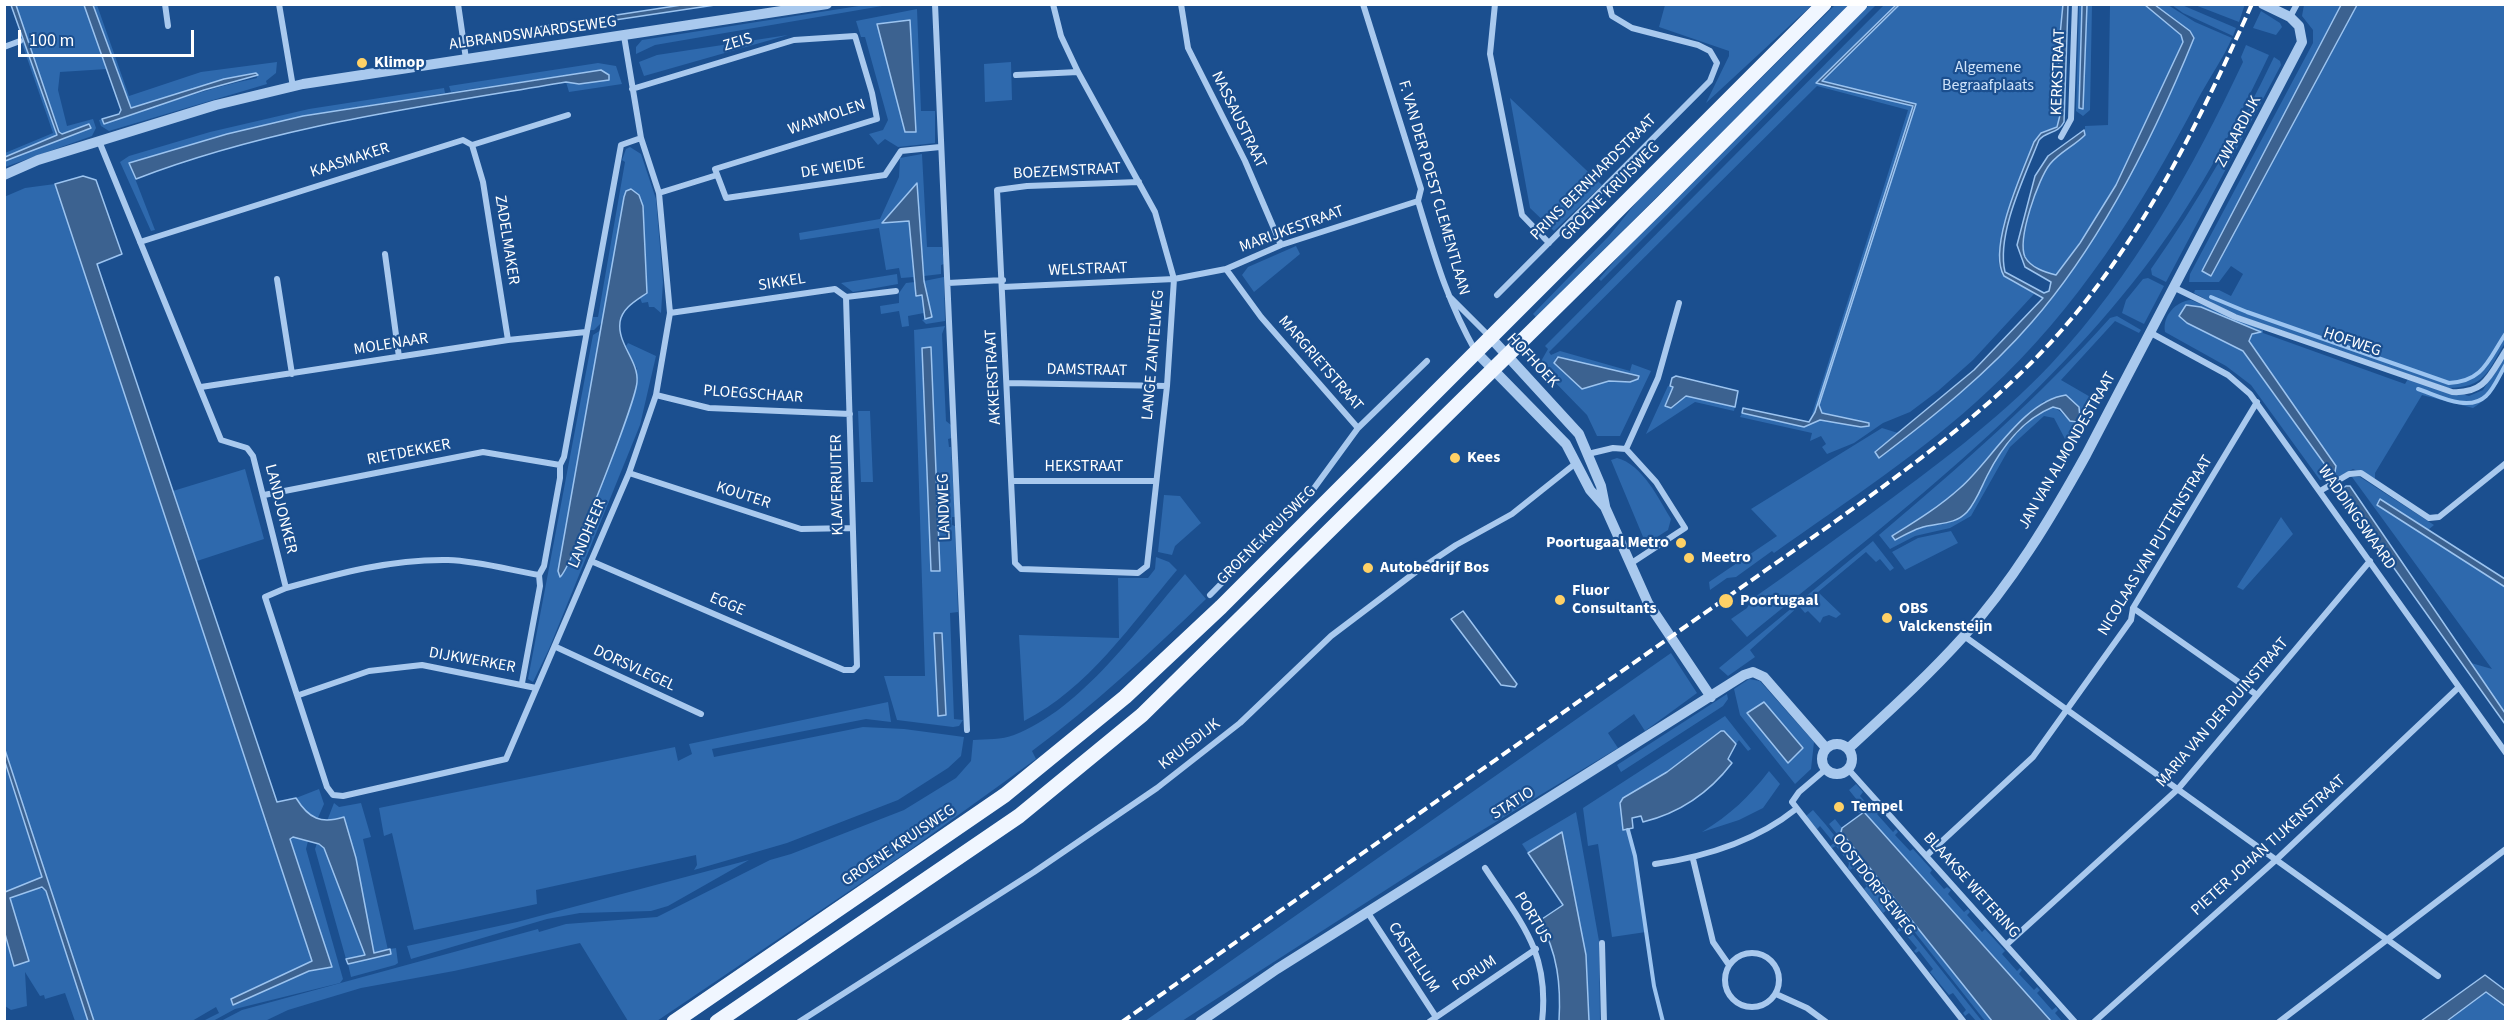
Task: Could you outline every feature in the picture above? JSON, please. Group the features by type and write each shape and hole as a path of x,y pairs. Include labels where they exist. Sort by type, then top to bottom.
{"main road":[{"name":"GROENE KRUISWEG","path":"674,1022 1005,795 1077,738 1188,639 1824,4"},
{"path":"717,1022 1018,816 1084,765 1150,707 1860,4"}],"street":[{"path":"165,4 168,26"},
{"path":"279,4 293,87"},
{"path":"458,4 466,59"},
{"name":"ALBRANDSWAARDSEWEG","path":"4,175 38,160 216,105 293,87 827,4"},
{"name":"LANDWEG","path":"935,4 967,730"},
{"name":"LANGE ZANTELWEG","path":"1053,4 1061,36 1078,72 1155,212 1174,279 1167,386 1155,481 1149,554"},
{"name":"NASSAUSTRAAT","path":"1182,4 1188,48 1245,161 1281,244"},
{"name":"F. VAN DER POEST CLEMENTLAAN","path":"1363,4 1421,189 1418,201 1446,293 1455,315 1476,352 1493,369"},
{"path":"1495,4 1490,54 1522,215 1549,243"},
{"name":"PRINS BERNHARDSTRAAT","path":"1497,295 1710,81 1717,63 1710,51 1698,45 1632,28 1612,16 1609,4"},
{"name":"KERKSTRAAT","path":"2061,137 2071,119 2075,4"},
{"path":"2263,4 2290,17 2297,4"},
{"name":"ZWAARDIJK","path":"2175,288 2302,42 2299,26 2290,17"},
{"name":"LANDHEER","path":"298,695 327,787 333,795 344,796 506,759 629,473 656,396 670,313 659,192 641,138 624,36"},
{"name":"ZEIS","path":"632,89 794,40 855,36"},
{"name":"WANMOLEN","path":"659,192 717,175 715,169 877,119 872,93 855,36"},
{"path":"4,46 20,41"},
{"path":"1016,75 1078,72"},
{"name":"KAASMAKER","path":"140,242 463,140 472,145 568,115"},
{"name":"LANDHEER","path":"522,683 540,586 539,575 544,566 560,478 560,465 564,457 621,145 641,138"},
{"name":"LANDJONKER","path":"99,141 221,440 248,448 253,456 286,588"},
{"name":"ZADELMAKER","path":"472,145 483,182 508,340"},
{"name":"DE WEIDE","path":"717,175 726,198 885,175 900,151 940,147"},
{"name":"BOEZEMSTRAAT","path":"997,190 1028,186 1139,182"},
{"name":"AKKERSTRAAT","path":"997,190 1015,564 1021,569 1138,573 1147,566 1149,554"},
{"name":"MARIJKESTRAAT","path":"1174,279 1227,268 1281,244 1418,201"},
{"path":"385,254 399,357"},
{"name":"MARGRIETSTRAAT","path":"1227,268 1261,317 1358,428 1427,361"},
{"path":"277,279 292,374"},
{"name":"WELSTRAAT","path":"1003,283 1174,279"},
{"path":"948,283 1003,283"},
{"name":"JAN VAN ALMONDESTRAAT","path":"1848,749 1921,683 1964,636 2005,584 2062,498 2175,288"},
{"name":"HOFWEG","path":"2175,288 2235,317 2452,392 2468,393 2481,387 2505,350"},
{"name":"SIKKEL","path":"670,313 835,289 846,297 896,291"},
{"name":"HOFHOEK","path":"1446,293 1572,424 1588,454 1601,486 1605,507 1630,564 1662,625 1711,697"},
{"name":"KLAVERRUITER","path":"846,297 852,528 859,661 853,670"},
{"path":"1626,449 1658,378 1680,303"},
{"name":"MOLENAAR","path":"201,387 508,340 586,332"},
{"name":"WADDINGSWAARD","path":"2151,333 2228,375 2257,402 2505,753"},
{"name":"HOFHOEK","path":"1493,369 1555,429 1590,490 1605,507"},
{"name":"DAMSTRAAT","path":"1008,383 1167,386"},
{"name":"PLOEGSCHAAR","path":"656,396 709,408 850,414"},
{"name":"NICOLAAS VAN PUTTENSTRAAT","path":"1926,856 2033,757 2068,710 2131,620 2133,608 2257,402"},
{"name":"GROENE KRUISWEG","path":"1210,595 1312,491 1358,428"},
{"path":"1576,463 1595,450 1626,449 1639,460 1674,506 1685,528 1630,564"},
{"name":"RIETDEKKER","path":"264,495 483,452 560,465"},
{"name":"KRUISDIJK","path":"799,1022 1034,872 1157,788 1240,723 1331,636 1417,571 1456,545 1512,514 1576,463"},
{"path":"2320,491 2349,474 2361,473 2428,518 2439,517 2505,463"},
{"name":"KOUTER","path":"629,473 801,529 852,528"},
{"name":"HEKSTRAAT","path":"1012,481 1155,481"},
{"path":"298,695 265,597 286,588 351,570 397,561 450,560 539,575"},
{"name":"EGGE","path":"591,561 844,670 853,670"},
{"name":"MARIA VAN DER DUINSTRAAT","path":"2006,945 2178,789 2370,561"},
{"path":"2133,608 2257,695"},
{"path":"1964,636 2438,976"},
{"name":"DORSVLEGEL","path":"556,647 701,714"},
{"name":"DIJKWERKER","path":"298,695 369,671 422,665 522,683 536,688"},
{"name":"STATIO","path":"1200,1022 1277,969 1753,672 1764,677 1826,748"},
{"name":"PIETER JOHAN TIJKENSTRAAT","path":"2094,1022 2277,859 2459,687"},
{"path":"1836,743 1848,749 1852,759 1848,769 1837,774 1826,769 1821,758 1826,748 1836,743"},
{"path":"1655,864 1693,859 1747,838 1796,809 1792,802 1796,796 1826,769"},
{"name":"BLAAKSE WETERING","path":"1848,769 2075,1022"},
{"name":"OOSTDORPSEWEG","path":"1796,809 1964,1022"},
{"path":"2279,1022 2505,849"},
{"path":"1693,859 1713,942 1729,965"},
{"name":"PORTUS","path":"1485,868 1536,949 1542,968 1542,1022"},
{"name":"CASTELLUM","path":"1368,914 1436,1017"},
{"path":"1602,943 1604,1022"},
{"name":"FORUM","path":"1429,1022 1536,949"},
{"path":"1744,954 1766,956 1776,967 1779,976 1776,994 1768,1003 1759,1007 1750,1008 1735,1002 1726,989 1724,981 1729,965 1744,954"},
{"path":"1776,994 1807,1008 1826,1022"}],"green space":[{"path":"1665,4 1812,5 1706,103 1729,56 1729,51 1659,27"},
{"path":"2195,4 2245,4 2239,22 2195,5"},
{"path":"16,5 84,5 107,69 60,72 58,90 67,126 93,119 96,128 92,136 5,167 5,161 91,128 61,134 59,132"},
{"path":"93,5 97,5 129,96 201,72 277,62 276,73 266,81 267,84 109,131 101,126 99,120 102,119 104,123 199,93 257,78 256,73 224,79 131,108"},
{"path":"865,5 888,5 655,45 636,54 636,47 642,40"},
{"path":"1835,5 1850,5 1536,317 1533,314 1609,236 1639,199"},
{"path":"1869,5 1876,5 1601,281 1599,279 1636,236"},
{"path":"1884,5 1896,5 1817,83 1913,106 1815,412 1812,414 1908,110 1817,86 1549,352 1551,355 1560,351 1630,371 1632,364 1651,371 1620,436 1597,436 1587,415 1544,371 1540,363 1548,349 1545,346","holes":["1556,357 1639,376 1630,382 1578,382 1570,379 1554,363"]},
{"name":"Algemene Begraafplaats","path":"1899,5 2063,5 2058,56 2063,103 2057,127 2041,132 2034,142 2010,207 2000,245 2001,271 2008,279 2034,294 1973,360 1938,391 1910,412 1883,423 1854,443 1827,454 1822,447 1826,444 1821,436 1810,441 1812,433 1740,417 1742,413 1804,427 1820,420 1861,427 1869,426 1869,423 1822,413 1819,405 1916,105 1821,81"},
{"path":"2079,5 2082,5 2083,109 2087,5 2092,5 2090,110 2083,116 2076,111"},
{"path":"2110,5 2145,5 2181,35 2183,42 2116,185 2060,273 2053,275 2034,267 2026,258 2024,238 2026,225 2039,183 2049,165 2085,135 2085,126 2108,125"},
{"path":"2155,5 2168,5 2195,22 2232,38 2176,141 2130,218 2078,291 2020,359 1963,414 1884,476 1774,553 1772,551 1736,577 1727,578 1710,590 1709,582 1777,536 1751,509 1882,428 1898,433 1875,451 1879,457 1978,377 2015,341 2057,292 2103,223 2144,149 2194,38"},
{"path":"2172,5 2182,5 2236,28 2233,36 2183,13"},
{"path":"2304,5 2505,5 2505,343 2484,376 2470,385 2448,388 2231,313 2194,293 2195,290 2219,290 2231,296 2243,274 2231,266 2219,282 2189,282 2190,274 2313,43 2313,30 2302,16"},
{"path":"917,9 921,111 935,111 935,143 898,147 885,139 878,145 869,134 883,130 888,120 865,37 861,37 856,21","holes":["877,24 916,132 905,132"]},
{"path":"2261,11 2280,23 2282,27 2276,35 2253,28"},
{"path":"22,34 57,135 5,157 5,153 53,133 19,35"},
{"path":"788,35 644,76 639,62 657,55"},
{"path":"2246,45 2269,55 2244,107 2187,207 2154,255 2111,310 2064,362 1963,458 1747,637 1731,619 1747,608 1752,599 1963,444 2030,385 2081,330 2134,258 2181,182 2243,62 2241,57"},
{"path":"2274,57 2280,61 2281,65 2166,282 2152,275 2151,269 2217,166"},
{"path":"1011,62 1012,100 985,102 984,64"},
{"path":"598,63 616,66 622,84 569,92 566,82 579,84 601,70 451,92 449,86"},
{"path":"444,88 445,93 303,116 227,134 129,163 155,230 151,231 120,162 129,156 210,132 309,109"},
{"path":"1510,98 1602,185 1554,231 1530,208"},
{"path":"630,147 641,154 656,199 663,282 661,313 654,307 649,307 648,302 642,303 640,298 647,293 643,206 639,195 626,191 603,321 594,330 590,330 593,317 598,317 625,162 622,160 626,149"},
{"path":"922,154 927,247 942,247 944,264 941,265 941,274 924,276 917,183 883,222 909,220 914,277 901,278 899,268 886,270 879,228 800,240 799,233 880,219 899,177 900,158"},
{"path":"55,184 312,961 231,999 309,971 332,967 290,838 293,837 308,841 306,849 343,979 340,983 235,1009 213,1021 203,1021 219,1013 216,1007 192,1021 94,1021 5,750 4,197 25,188"},
{"path":"1296,246 1300,254 1254,292 1242,275 1248,267"},
{"path":"897,274 898,284 853,292 841,283"},
{"path":"944,277 945,321 926,324 922,320 932,316 924,281"},
{"path":"2148,278 2164,286 2144,324 2122,313 2126,300 2143,279"},
{"path":"915,282 916,295 922,295 924,313 908,316 909,326 902,327 899,311 881,314 880,306 899,303 899,293 906,283"},
{"path":"2191,300 2263,330 2263,333 2405,384 2408,379 2469,396 2483,390 2505,354 2503,370 2491,392 2473,408 2422,395 2375,473 2375,479 2353,469 2336,478 2320,480 2251,385 2226,366 2165,332 2166,320 2171,310","holes":["2242,325 2260,332 2252,334 2249,341 2336,466 2332,473 2243,351"]},
{"path":"2117,316 2141,330 2139,333 2115,321 2061,380 2099,402 2085,429 2065,439 2054,418 2044,416 2010,447 1971,516 1950,528 1915,536 1890,549 1879,535 1999,430 2110,318","holes":["2044,401 2080,418 2074,423 2052,407 2039,412 2010,440 1995,460 1974,504 1954,521 1920,528 1894,540 1892,536 1931,512 1962,486 1998,446"]},
{"path":"945,326 942,334 946,421 951,425 952,438 948,439 949,447 951,447 955,517 952,517 952,525 955,526 958,612 950,613 954,719 963,720 959,726 953,727 897,720 884,676 925,676 914,330","holes":["942,633 946,715 938,715 934,634"]},
{"path":"601,330 558,571 637,369 626,346 628,343 656,356 640,425 549,649 533,682 528,679 593,335"},
{"path":"1668,386 1673,387 1665,405 1686,396 1735,407 1734,411 1695,402 1646,434"},
{"path":"858,411 870,411 873,482 861,482"},
{"path":"1617,458 1634,467 1642,475 1671,519 1668,530 1646,544 1611,460"},
{"path":"245,469 264,539 197,561 173,491"},
{"path":"2352,477 2360,477 2434,525 2428,530 2378,505 2505,587 2505,713 2471,663 2492,669"},
{"path":"1164,495 1180,496 1201,523 1175,546 1172,555 1158,552"},
{"path":"2281,517 2293,534 2243,590 2237,587"},
{"path":"1951,531 1958,543 1905,570 1892,552 1918,538"},
{"path":"1873,541 1894,568 1890,571 1880,559 1876,562 1866,552 1818,592 1841,614 1836,618 1829,615 1823,617 1820,623 1799,606 1750,650 1755,657 1728,676 1719,668"},
{"path":"1156,557 1169,562 1177,570 1126,633 1089,673 1069,691 1024,721 1019,635 1119,638 1118,578 1148,578 1155,569"},
{"path":"1185,574 1206,599 1121,678 1032,751 1036,759 907,852 657,1021 628,1021 580,943 454,971 361,988 288,1010 265,1021 221,1021 242,1010 538,929 539,932 566,924 657,917 770,860 904,810 956,778 971,761 973,740 999,739 1014,735 1039,723 1086,687 1128,642"},
{"path":"1671,653 1697,693 1645,731 1634,714 1608,733 1618,748 1423,866 1182,1021 1145,1021"},
{"path":"1749,679 1760,681 1814,742 1811,769 1795,784 1740,715 1734,689"},
{"path":"1727,694 1728,699 1723,706 1621,772 1617,765"},
{"path":"888,702 891,722 866,719 712,749 714,757 863,727 904,729 964,737 961,756 948,768 898,800 787,843 694,870 697,865 696,855 536,890 537,904 414,930 392,833 384,836 379,808 675,747 678,761 692,754 689,744"},
{"path":"1725,716 1751,749 1748,751 1739,740 1736,744 1724,731 1667,772 1623,798 1620,803 1624,830 1628,830 1635,856 1646,932 1612,937 1598,844 1588,846 1583,808"},
{"path":"4,762 42,877 5,892 4,892"},
{"path":"1769,771 1780,784 1763,808 1739,820 1702,832 1738,805"},
{"path":"1856,784 1863,792 1860,796 1874,811 1877,808 1880,811 1877,814 1893,832 1896,829 1898,832 1895,835 1910,851 1913,849 1932,870 1930,873 1944,889 1947,887 1951,890 1948,894 1964,912 1968,909 1970,912 1967,915 1982,932 1985,929 2005,951 2002,954 2017,971 2020,968 2022,970 2019,974 2034,990 2037,987 2040,990 2037,993 2052,1010 2056,1007 2058,1010 2055,1013 2062,1021 2051,1021 1864,812 1859,813 1852,805 1857,800 1849,790"},
{"path":"319,789 324,804 317,820 302,809 296,798"},
{"path":"334,803 339,807 361,803 371,837 363,839 388,950 374,953 356,858 344,817 327,821"},
{"path":"1813,810 1982,1021 1976,1021 1969,1013 1965,1016 1963,1013 1966,1010 1953,993 1949,995 1930,972 1933,969 1919,951 1916,953 1914,951 1917,948 1902,930 1899,932 1897,930 1900,926 1887,910 1883,913 1864,889 1867,886 1853,868 1850,870 1848,868 1849,863 1836,846 1832,848 1830,846 1834,843 1820,826 1817,829 1806,816"},
{"path":"1576,812 1599,941 1600,1021 1589,1021 1586,955 1562,832 1528,853 1522,844"},
{"path":"1835,819 1842,828 1841,832 1992,1021 1985,1021 1829,824"},
{"path":"317,843 324,848 365,955 346,959 315,849"},
{"path":"749,860 668,906 651,911 580,913 547,919 411,959 407,946 517,922"},
{"path":"39,888 46,891 88,1021 75,1021 65,993 45,999 44,995 40,996 25,972 27,1006 11,1010 5,1006 4,934 14,965 28,961 10,898"},
{"path":"396,948 398,963 395,965 351,977 348,964 391,954 390,949"},
{"path":"2486,992 2505,1006 2505,1021 2447,1022"}],"shaded area":[{"path":"688,4 715,5 488,39 486,35"},
{"path":"2063,4 2068,5 2064,122 2059,129 2039,140 2013,205 2003,257 2005,272 2044,293 2049,291 2051,282 2025,267 2017,245 2035,176 2048,156 2084,130 2085,135 2054,160 2045,172 2026,224 2023,248 2025,257 2035,267 2056,275 2080,243 2116,185 2183,42 2181,35 2145,5 2155,5 2190,31 2194,38 2162,112 2124,186 2081,258 2057,291 2015,341 1978,377 1879,458 1875,452 1974,370 2043,298 2004,276 2000,263 2000,247 2008,209 2034,142 2041,133 2057,127 2063,103 2058,56"},
{"path":"11,5 16,5 59,132 62,134 89,124 91,128 5,161 5,157 57,135"},
{"path":"84,5 93,5 131,108 224,79 256,73 258,75 204,90 104,124 102,119 119,114 121,110"},
{"path":"1896,5 1899,5 1822,81 1916,104 1819,405 1822,413 1869,423 1869,426 1861,427 1820,420 1804,427 1742,413 1743,408 1809,422 1815,412 1913,106 1816,83"},
{"path":"2082,5 2087,5 2083,109 2079,108"},
{"path":"2341,5 2357,5 2211,276 2202,271"},
{"path":"910,20 916,132 905,132 877,24"},
{"path":"601,70 609,75 609,80 579,84 566,82 348,120 241,145 136,179 129,163 227,134 303,116"},
{"path":"83,176 96,180 122,254 97,264 277,802 296,798 306,811 316,818 329,820 344,817 356,858 374,953 390,949 391,954 348,964 346,959 365,955 324,848 319,844 293,837 290,839 332,967 309,971 233,1005 231,999 312,961 55,184"},
{"path":"917,183 924,281 932,317 925,319 922,295 916,296 909,221 882,223"},
{"path":"631,189 639,195 643,206 647,293 630,305 621,317 620,330 635,367 637,382 602,483 577,545 560,577 558,571 624,197 626,191"},
{"path":"2186,305 2201,307 2261,332 2252,334 2249,341 2336,466 2335,472 2331,473 2243,351 2187,323 2179,316"},
{"path":"931,347 940,571 931,571 922,348"},
{"path":"1558,357 1639,376 1638,379 1630,382 1609,381 1582,389 1554,363"},
{"path":"1676,376 1738,391 1735,407 1686,396 1671,408 1665,406 1673,387 1670,386 1672,378"},
{"path":"2066,395 2079,407 2080,418 2077,422 2070,421 2060,409 2053,407 2042,412 2006,445 1967,512 1951,522 1926,526 1895,540 1892,536 1936,508 1960,488 2022,420 2036,408"},
{"path":"2350,486 2505,713 2505,724 2384,554 2342,489"},
{"path":"2380,499 2505,579 2505,587 2377,505"},
{"path":"1463,611 1517,684 1515,687 1501,685 1451,619"},
{"path":"934,633 942,633 946,715 938,716"},
{"path":"1764,702 1803,748 1788,763 1747,713"},
{"path":"1724,731 1736,744 1728,759 1732,763 1714,784 1693,800 1657,818 1643,822 1641,816 1632,818 1633,828 1623,830 1620,803 1623,798 1667,772"},
{"path":"5,750 94,1021 88,1021 46,891 42,887 10,898 29,961 14,966 5,934 5,892 42,877 5,762"},
{"path":"1864,812 2051,1021 1992,1021 1841,832 1842,828"},
{"path":"1562,832 1586,955 1589,1021 1559,1021 1557,969 1550,945 1539,921 1563,905 1528,853"},
{"path":"2485,975 2505,990 2505,1006 2486,992 2447,1021 2421,1021"}],"waterway":[{"path":"2211,297 2247,312 2449,383 2470,378 2478,373 2506,333"},
{"path":"2418,389 2462,403 2479,401 2492,389 2506,364"},
{"path":"1628,830 1635,856 1654,986 1663,1022"}],"railway":[{"path":"1122,1022 1833,523 1935,447 1984,407 2031,363 2067,324 2130,239 2183,148 2252,4"}],"place":[{"name":"Klimop","path":"362,63"},
{"name":"Kees","path":"1455,458"},
{"name":"Poortugaal Metro","path":"1681,543"},
{"name":"Meetro","path":"1689,558"},
{"name":"Autobedrijf Bos","path":"1368,568"},
{"name":"Fluor Consultants","path":"1560,600"},
{"name":"Poortugaal","path":"1726,601"},
{"name":"OBS Valckensteijn","path":"1887,618"},
{"name":"Tempel","path":"1839,807"}]}
